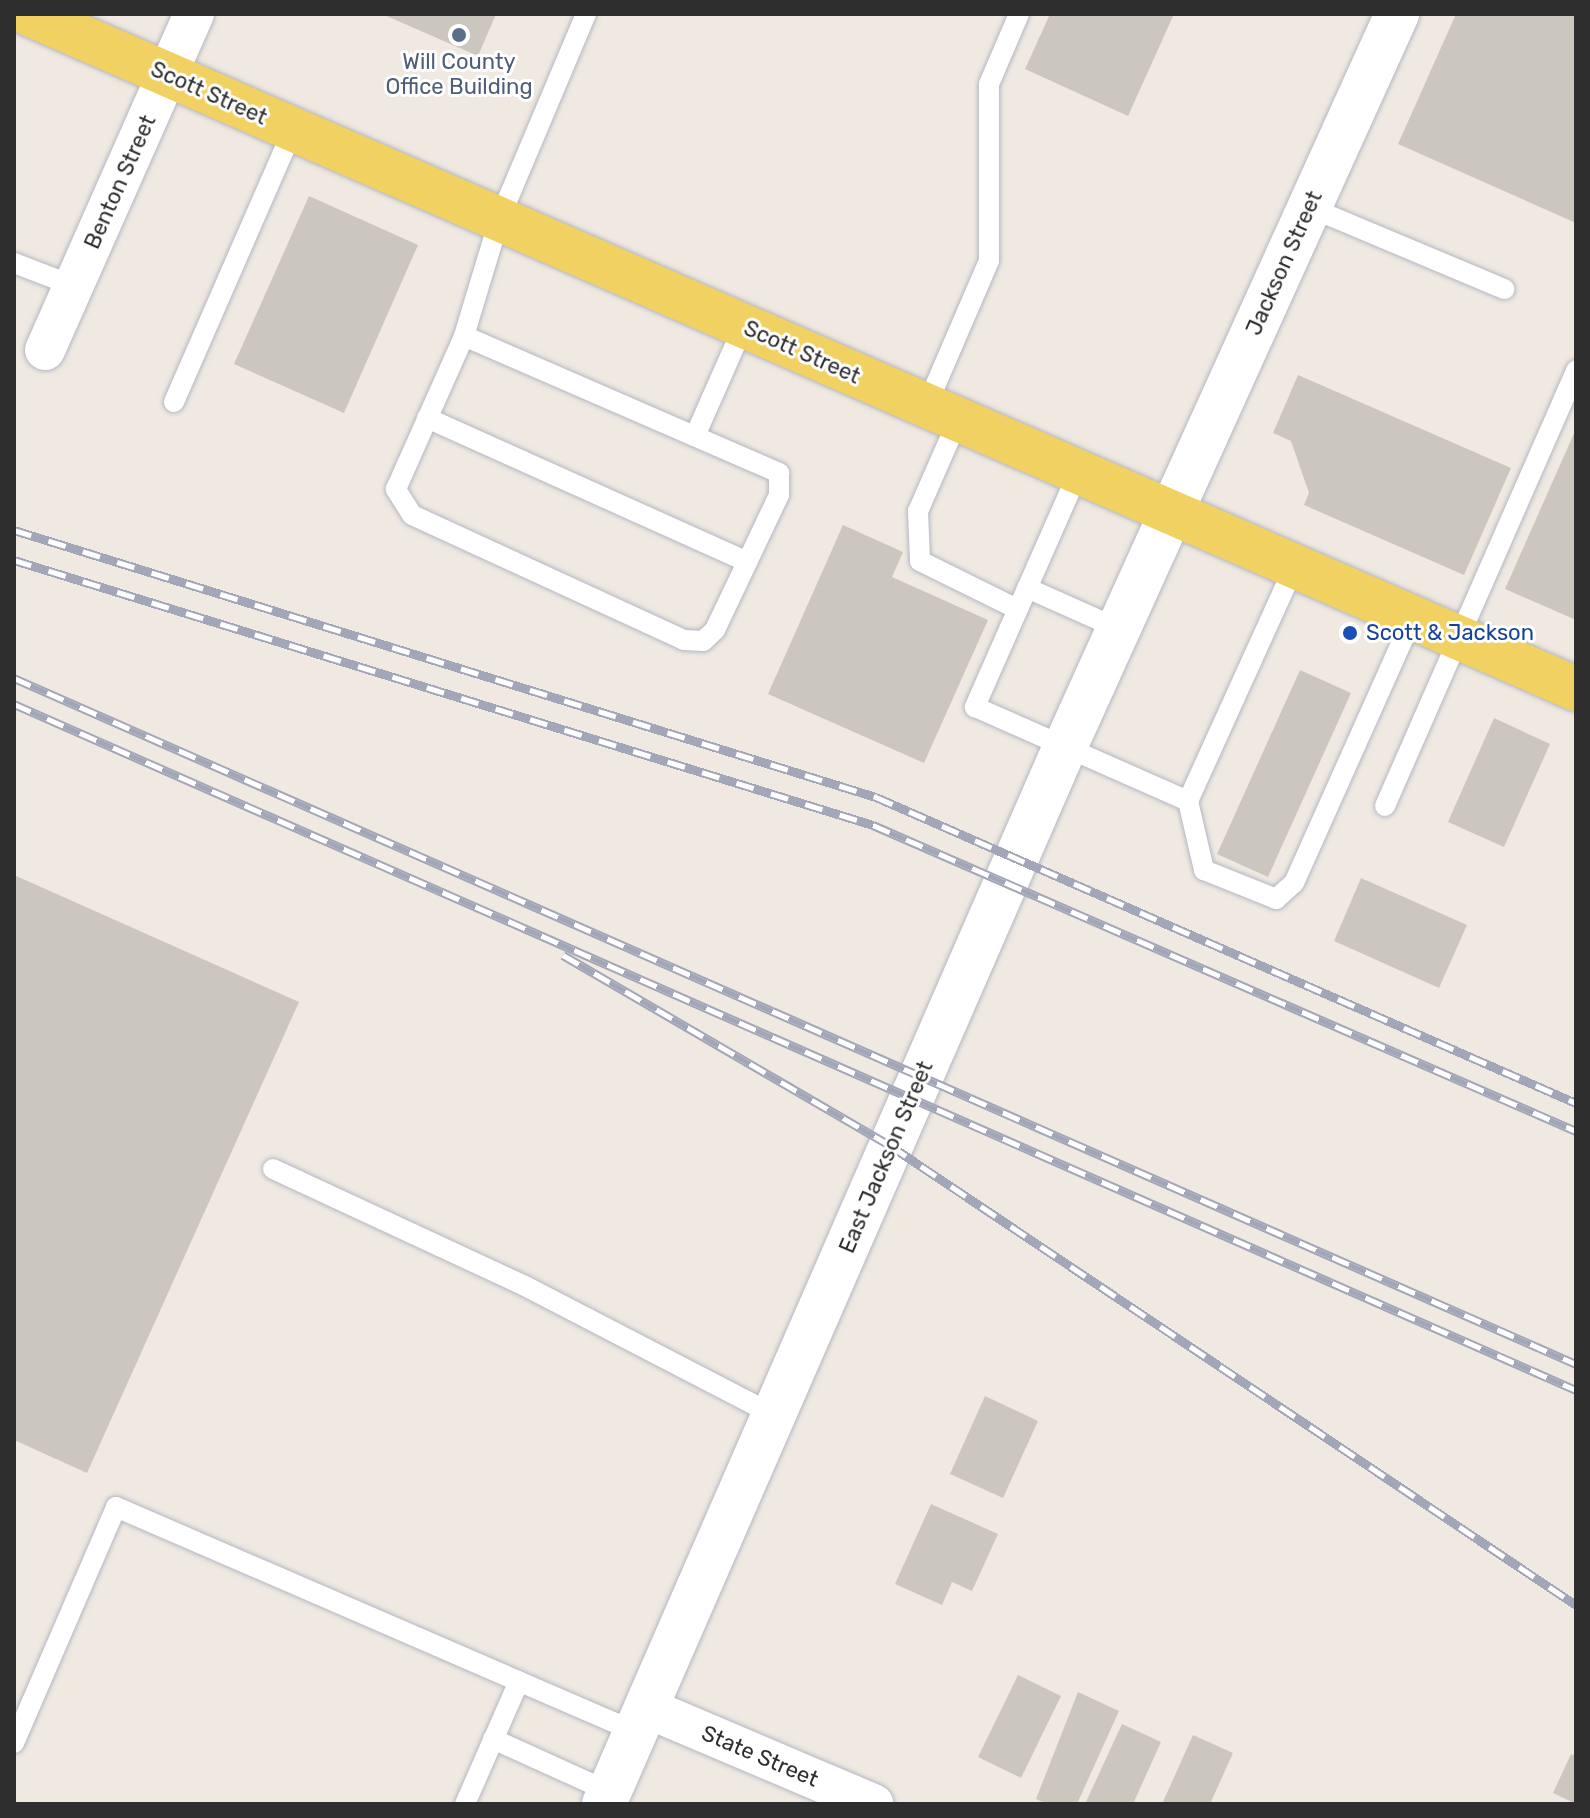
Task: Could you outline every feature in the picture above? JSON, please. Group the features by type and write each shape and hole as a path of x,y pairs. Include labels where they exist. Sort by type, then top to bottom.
{"main road":[{"name":"Scott Street","path":"29,14 1576,689"}],"street":[{"name":"Benton Street","path":"45,350 194,14"},
{"name":"Jackson Street","path":"1174,513 1397,14"},
{"name":"East Jackson Street","path":"607,1798 1065,747 1174,513"},
{"name":"State Street","path":"641,1720 873,1804"}],"lane":[{"path":"464,336 779,473 779,495 715,630 703,641 684,640 412,515 396,489 464,336 499,220 586,14"},
{"path":"1017,609 920,561 918,511 942,414 989,261 989,84 1019,14"},
{"path":"174,402 293,130"},
{"path":"1309,207 1504,289"},
{"path":"14,263 74,286"},
{"path":"695,436 743,327"},
{"path":"1385,806 1576,370"},
{"path":"427,418 747,562"},
{"path":"1078,473 975,707 1188,801"},
{"path":"1294,567 1188,801 1204,870 1276,899 1294,883 1412,619"},
{"path":"1027,588 1119,629"},
{"path":"273,1169 525,1286 774,1415"},
{"path":"14,1743 116,1507 519,1681 641,1720"},
{"path":"465,1804 519,1681"},
{"path":"493,1739 607,1798"}],"building":[{"name":"Will County Office Building","path":"382,14 496,14 478,56"},
{"path":"1050,14 1174,14 1128,116 1025,69"},
{"path":"1456,14 1576,14 1576,223 1398,144"},
{"path":"309,196 418,245 344,413 234,364"},
{"path":"1298,375 1511,468 1464,575 1304,505 1309,493 1291,441 1273,433"},
{"path":"1576,429 1576,620 1505,589"},
{"path":"843,525 903,552 892,577 988,620 924,763 768,694"},
{"path":"1300,670 1351,693 1268,877 1217,854"},
{"path":"1494,718 1550,744 1504,847 1448,822"},
{"path":"14,875 299,1002 87,1473 14,1440"},
{"path":"1361,878 1467,925 1439,988 1334,941"},
{"path":"985,1396 1038,1421 1003,1498 950,1474"},
{"path":"931,1504 998,1534 972,1591 952,1582 942,1605 895,1584"},
{"path":"1018,1675 1061,1696 1021,1778 978,1757"},
{"path":"1078,1692 1119,1711 1077,1804 1047,1804 1036,1799"},
{"path":"1122,1724 1161,1742 1133,1804 1085,1804"},
{"path":"1193,1735 1233,1753 1210,1804 1162,1804"},
{"path":"1571,1754 1576,1756 1576,1804 1553,1793"}],"railway":[{"path":"14,530 876,797 1576,1103"},
{"path":"14,560 873,825 1576,1131"},
{"path":"14,678 1576,1364"},
{"path":"14,704 1576,1390"},
{"path":"563,955 891,1146 1576,1605"}],"place":[{"name":"Will County Office Building","path":"459,35"},
{"name":"Scott & Jackson","path":"1350,633"}]}
